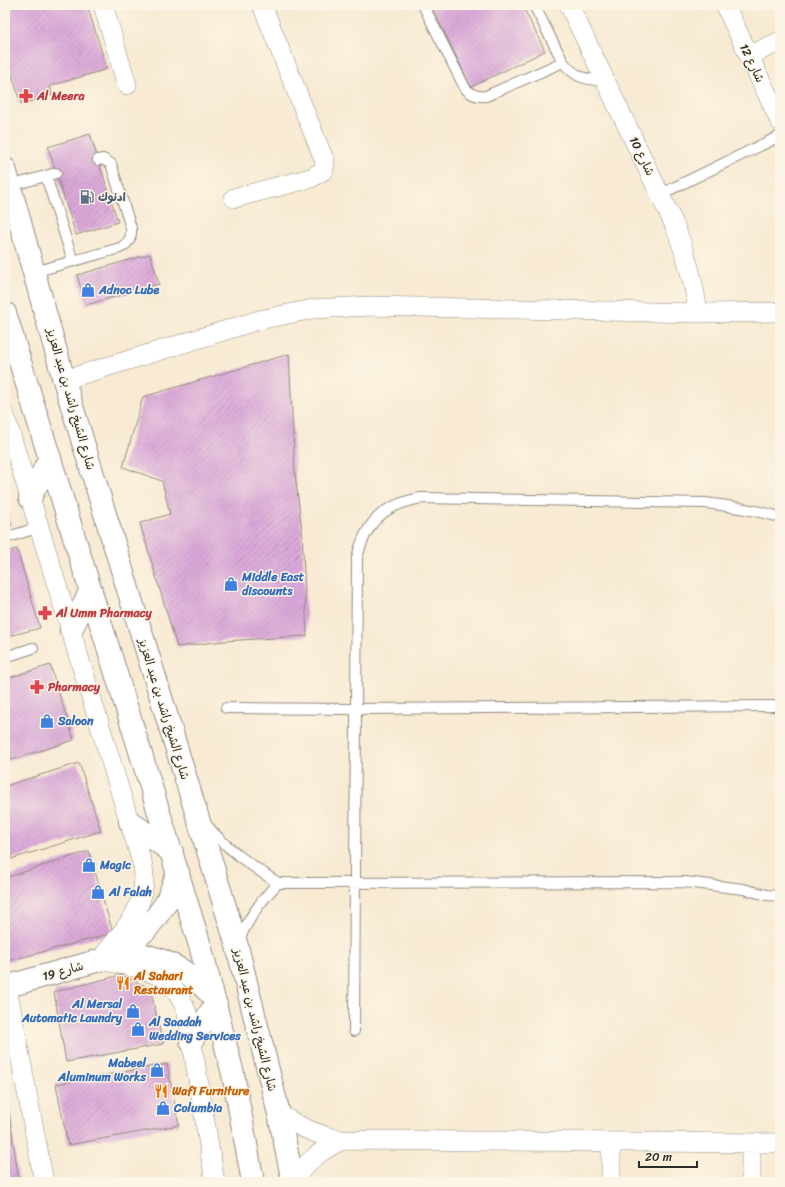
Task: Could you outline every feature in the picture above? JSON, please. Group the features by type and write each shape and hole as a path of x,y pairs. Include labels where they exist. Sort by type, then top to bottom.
{"main road":[{"name":"شارع الشيخ راشد بن عبد العزيز","path":"7,178 64,380 194,810 237,946 279,1114 293,1182"},
{"path":"5,313 201,949 233,1074 253,1182"},
{"path":"30,498 50,458"},
{"path":"71,630 91,590"},
{"path":"130,822 175,862"},
{"name":"شارع 19","path":"6,987 100,960 120,950 146,930 166,903 175,862"},
{"path":"120,950 138,952 171,963 187,972 201,983 214,1000"},
{"path":"191,1041 214,1000"}],"street":[{"path":"104,5 127,85"},
{"path":"234,198 311,178 324,170 325,161 262,5"},
{"name":"شارع 10","path":"569,5 661,194 674,224 688,258 698,312"},
{"name":"شارع 12","path":"725,5 780,121"},
{"path":"749,56 780,41"},
{"path":"64,380 259,320 313,309 368,306 780,312"},
{"path":"5,416 143,866 144,889 136,912 100,960 151,972 161,977 177,992 183,1002 187,1013 215,1182"},
{"path":"6,987 44,1182"},
{"path":"279,1114 315,1134 342,1140 780,1143"},
{"path":"293,1182 302,1168 314,1156 327,1147 342,1140"},
{"path":"610,1182 611,1142"},
{"path":"751,1143 751,1182"}],"lane":[{"path":"423,5 465,88 472,95 481,97 486,96 563,62"},
{"path":"534,5 563,62 569,69 585,80 606,81"},
{"path":"661,194 780,136"},
{"path":"34,272 120,248 126,245 130,240 132,234 131,228 111,164 103,159 98,160"},
{"path":"7,178 46,176 56,173"},
{"path":"46,176 73,261"},
{"path":"354,1031 357,558 361,543 368,529 378,517 391,507 406,501 421,498 705,504 734,506 780,517"},
{"path":"5,538 40,527"},
{"path":"5,657 33,648"},
{"path":"226,708 356,709 780,706"},
{"path":"194,810 211,831 232,850 278,883 685,882 780,896"},
{"path":"237,946 253,912 264,897 278,883"}],"building":[{"path":"17,5 87,5 107,69 50,86 52,95 21,104 5,52 5,8"},
{"path":"431,5 522,5 545,51 471,87"},
{"name":"ادنوك","path":"90,134 118,222 76,235 48,147"},
{"path":"150,254 159,284 86,305 77,275"},
{"path":"289,354 295,474 302,531 307,636 223,641 177,647 140,523 170,514 162,481 123,467 143,397"},
{"path":"5,507 11,525 5,527"},
{"path":"17,549 40,628 5,637 5,552"},
{"path":"50,665 74,740 5,762 5,679"},
{"path":"79,763 101,831 5,861 5,786"},
{"path":"89,851 113,933 5,962 5,878"},
{"path":"121,975 150,988 163,1044 66,1062 54,992"},
{"path":"167,1064 179,1125 68,1145 56,1084"},
{"path":"6,1089 19,1182 5,1182"}],"place":[{"name":"Al Meera","path":"26,96"},
{"name":"ادنوك","path":"87,197"},
{"name":"Adnoc Lube","path":"88,290"},
{"name":"Middle East discounts","path":"231,584"},
{"name":"Al Umm Pharmacy","path":"45,613"},
{"name":"Pharmacy","path":"37,687"},
{"name":"Saloon","path":"47,721"},
{"name":"Magic","path":"89,865"},
{"name":"Al Falah","path":"98,892"},
{"name":"Al Sahari Restaurant","path":"123,983"},
{"name":"Al Mersal Automatic Laundry","path":"133,1011"},
{"name":"Al Saadah Wedding Services","path":"138,1029"},
{"name":"Mabeel Aluminum Works","path":"157,1070"},
{"name":"Wafi Furniture","path":"161,1091"},
{"name":"Columbia","path":"163,1108"}]}
